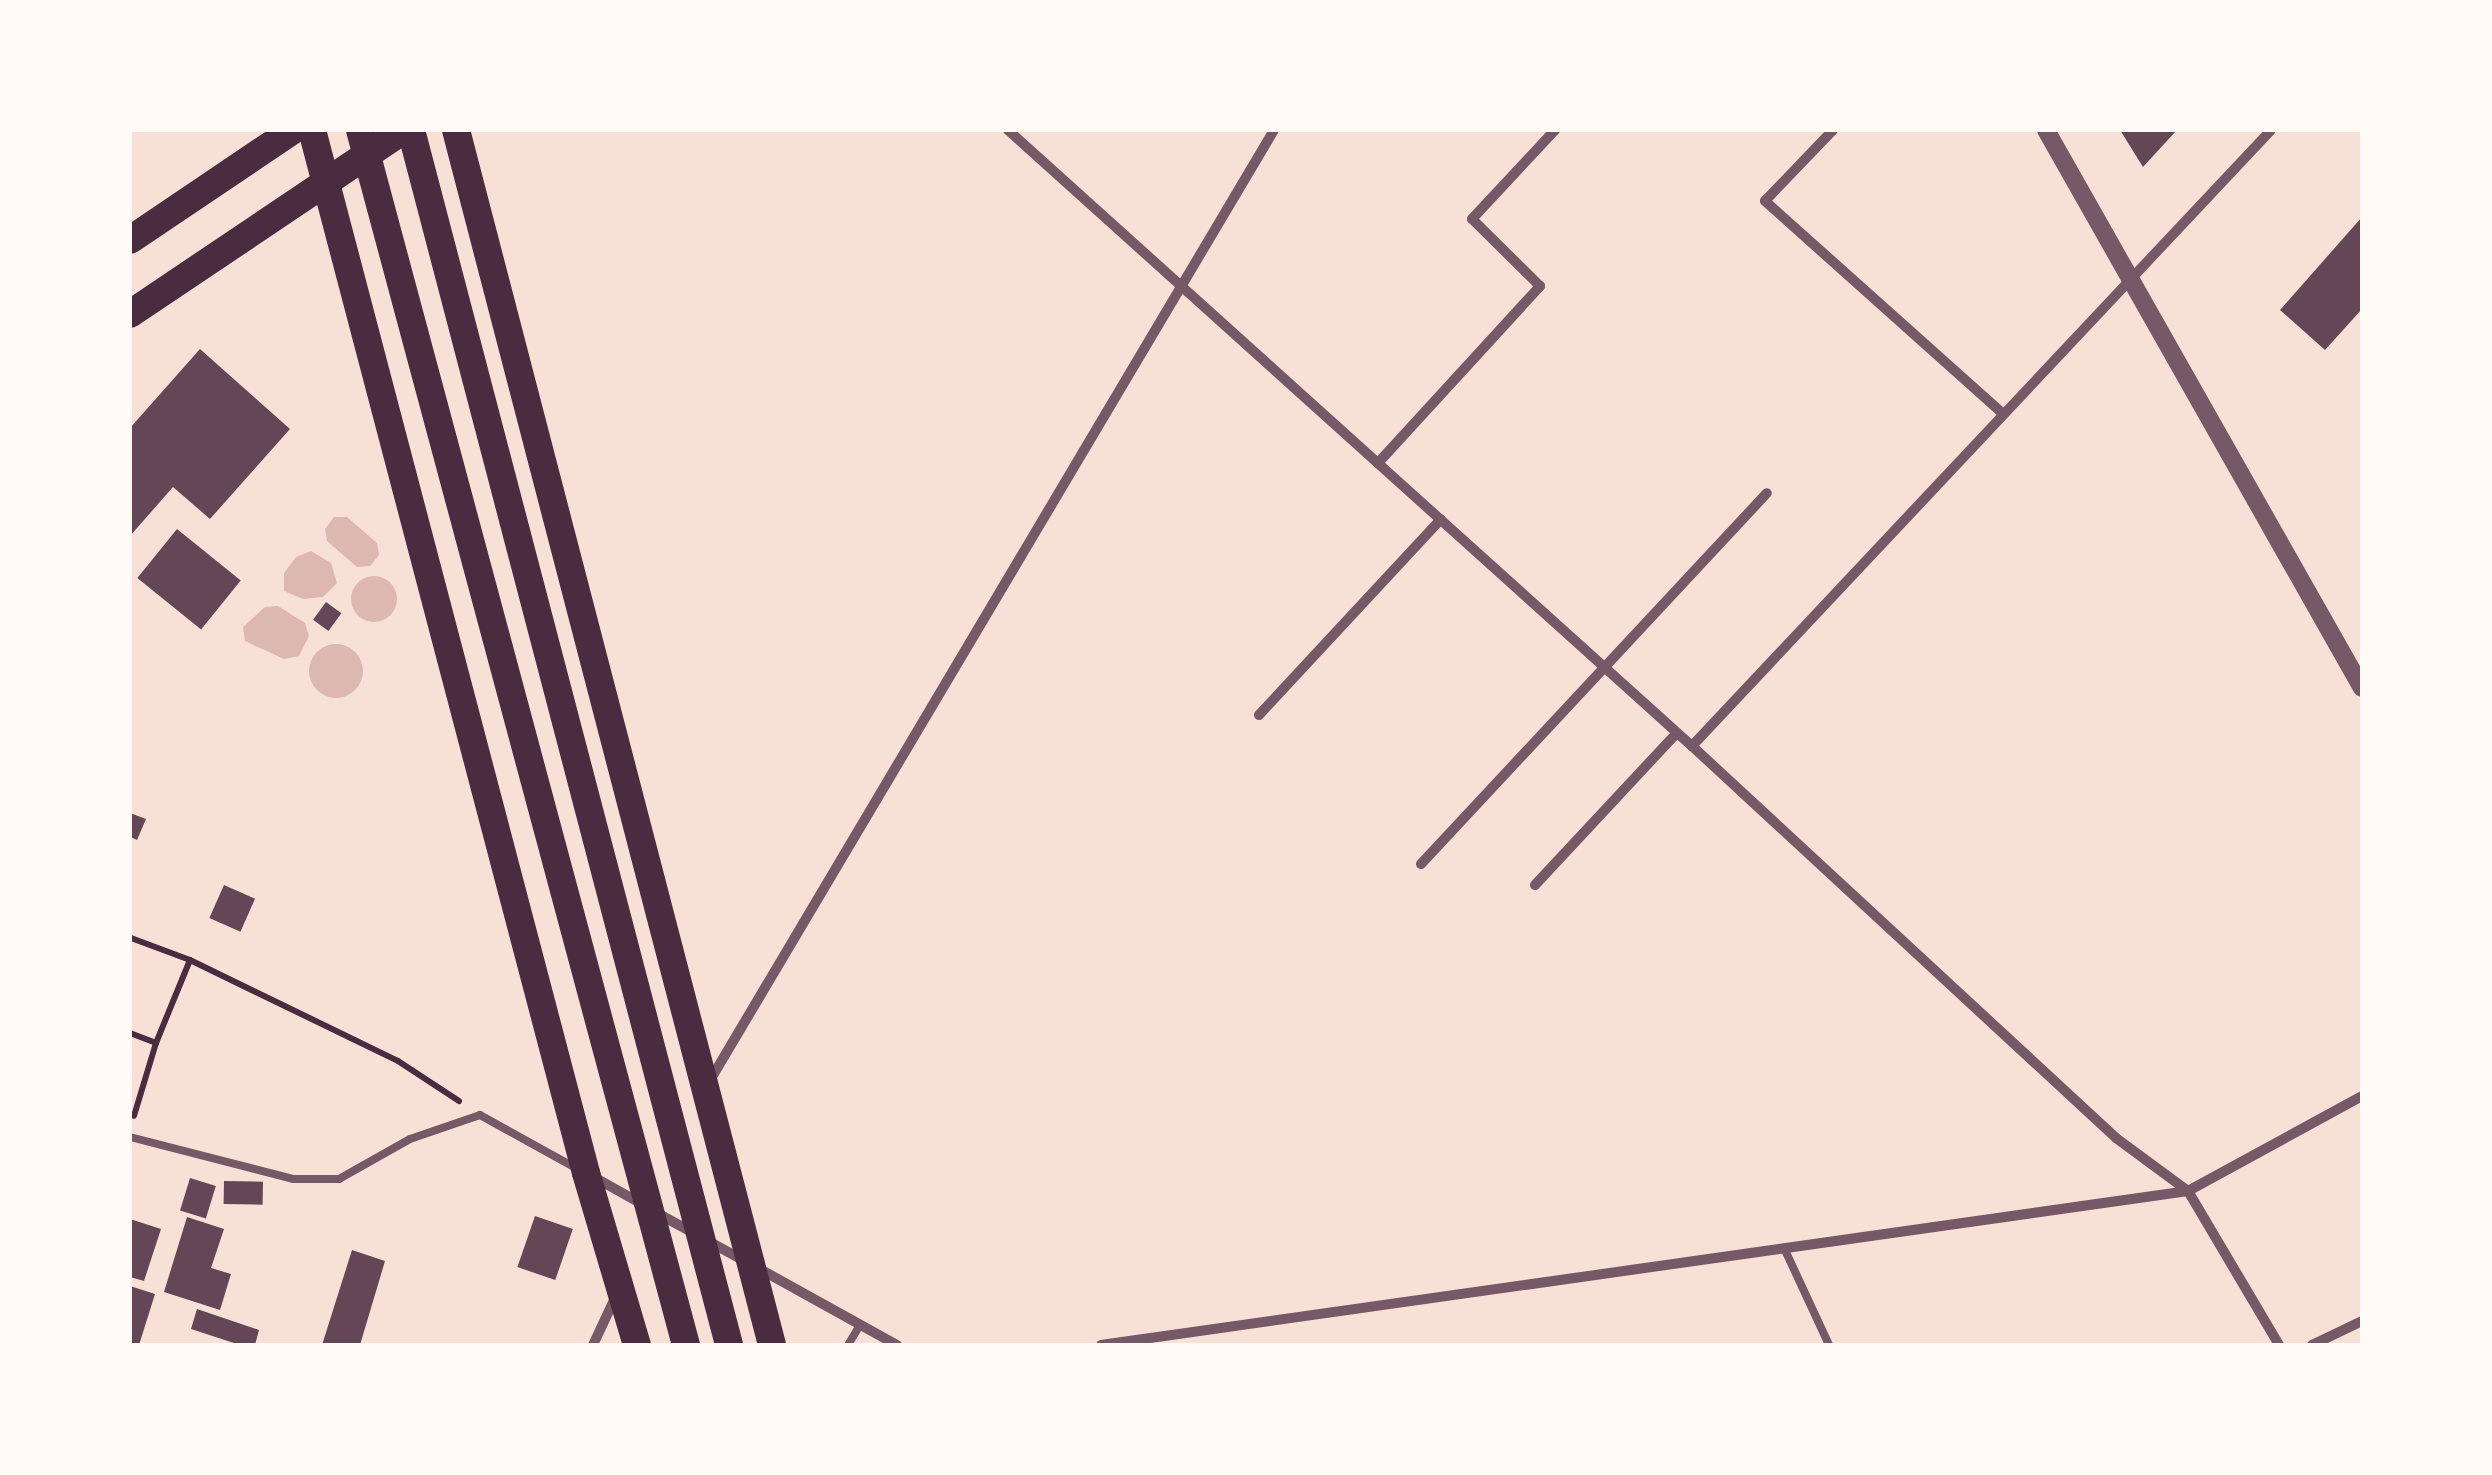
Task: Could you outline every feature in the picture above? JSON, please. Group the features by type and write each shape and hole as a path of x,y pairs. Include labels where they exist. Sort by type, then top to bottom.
{"highway":[{"path":"130,240 292,130"},
{"path":"312,130 586,1174 637,1345"},
{"path":"360,130 686,1345"},
{"path":"130,314 407,130 729,1345"},
{"path":"456,130 772,1345"}],"street":[{"path":"1008,130 1441,519 1675,736 1692,746 2116,1138 2188,1191 2279,1345"},
{"path":"704,1091 1274,130"},
{"path":"1378,463 1540,286 1472,220 1554,130"},
{"path":"1833,130 1765,201 2001,412"},
{"path":"2046,130 2362,688"},
{"path":"1692,746 2001,412 2270,130"},
{"path":"1421,864 1767,493"},
{"path":"1259,714 1441,519"},
{"path":"1535,885 1675,736"},
{"path":"1102,1345 2188,1191 2362,1096"},
{"path":"586,1174 897,1345"},
{"path":"594,1345 620,1288"},
{"path":"2312,1345 2362,1321"}],"lane":[{"path":"130,1137 294,1179 339,1178 410,1139 480,1115 586,1174"},
{"path":"1785,1250 1830,1345"},
{"path":"848,1345 860,1325"}],"path":[{"path":"130,938 190,960 398,1061 480,1115"},
{"path":"130,1129 156,1043 190,960"},
{"path":"130,1034 156,1043"}],"shaded area":[{"path":"334,517 347,517 377,543 379,555 370,566 357,567 327,541 325,529"},
{"path":"311,551 331,563 337,583 323,597 303,599 284,591 284,573 296,557"},
{"path":"374,576 391,582 397,599 391,616 374,622 357,616 351,599 357,582"},
{"path":"278,606 305,623 309,636 299,656 284,659 245,641 243,627 265,607"},
{"path":"336,644 355,652 363,671 355,690 336,698 317,690 309,671 317,652"}],"building":[{"path":"2120,130 2177,130 2143,167"},
{"path":"2362,217 2362,309 2325,350 2280,310"},
{"path":"200,349 290,429 210,519 173,487 130,536 130,428"},
{"path":"177,529 241,581 201,630 137,578"},
{"path":"326,602 341,613 328,631 313,620"},
{"path":"130,813 146,819 137,840 130,837"},
{"path":"224,885 255,899 240,932 209,918"},
{"path":"190,1178 216,1186 206,1218 180,1211"},
{"path":"224,1181 263,1182 263,1205 224,1204"},
{"path":"535,1216 573,1229 555,1280 517,1267"},
{"path":"187,1217 224,1229 211,1268 231,1274 220,1310 164,1292"},
{"path":"130,1219 161,1229 144,1281 130,1277"},
{"path":"352,1250 385,1261 360,1345 322,1345"},
{"path":"130,1286 155,1294 139,1345 130,1345"},
{"path":"197,1309 259,1330 255,1345 240,1345 191,1329"}]}
